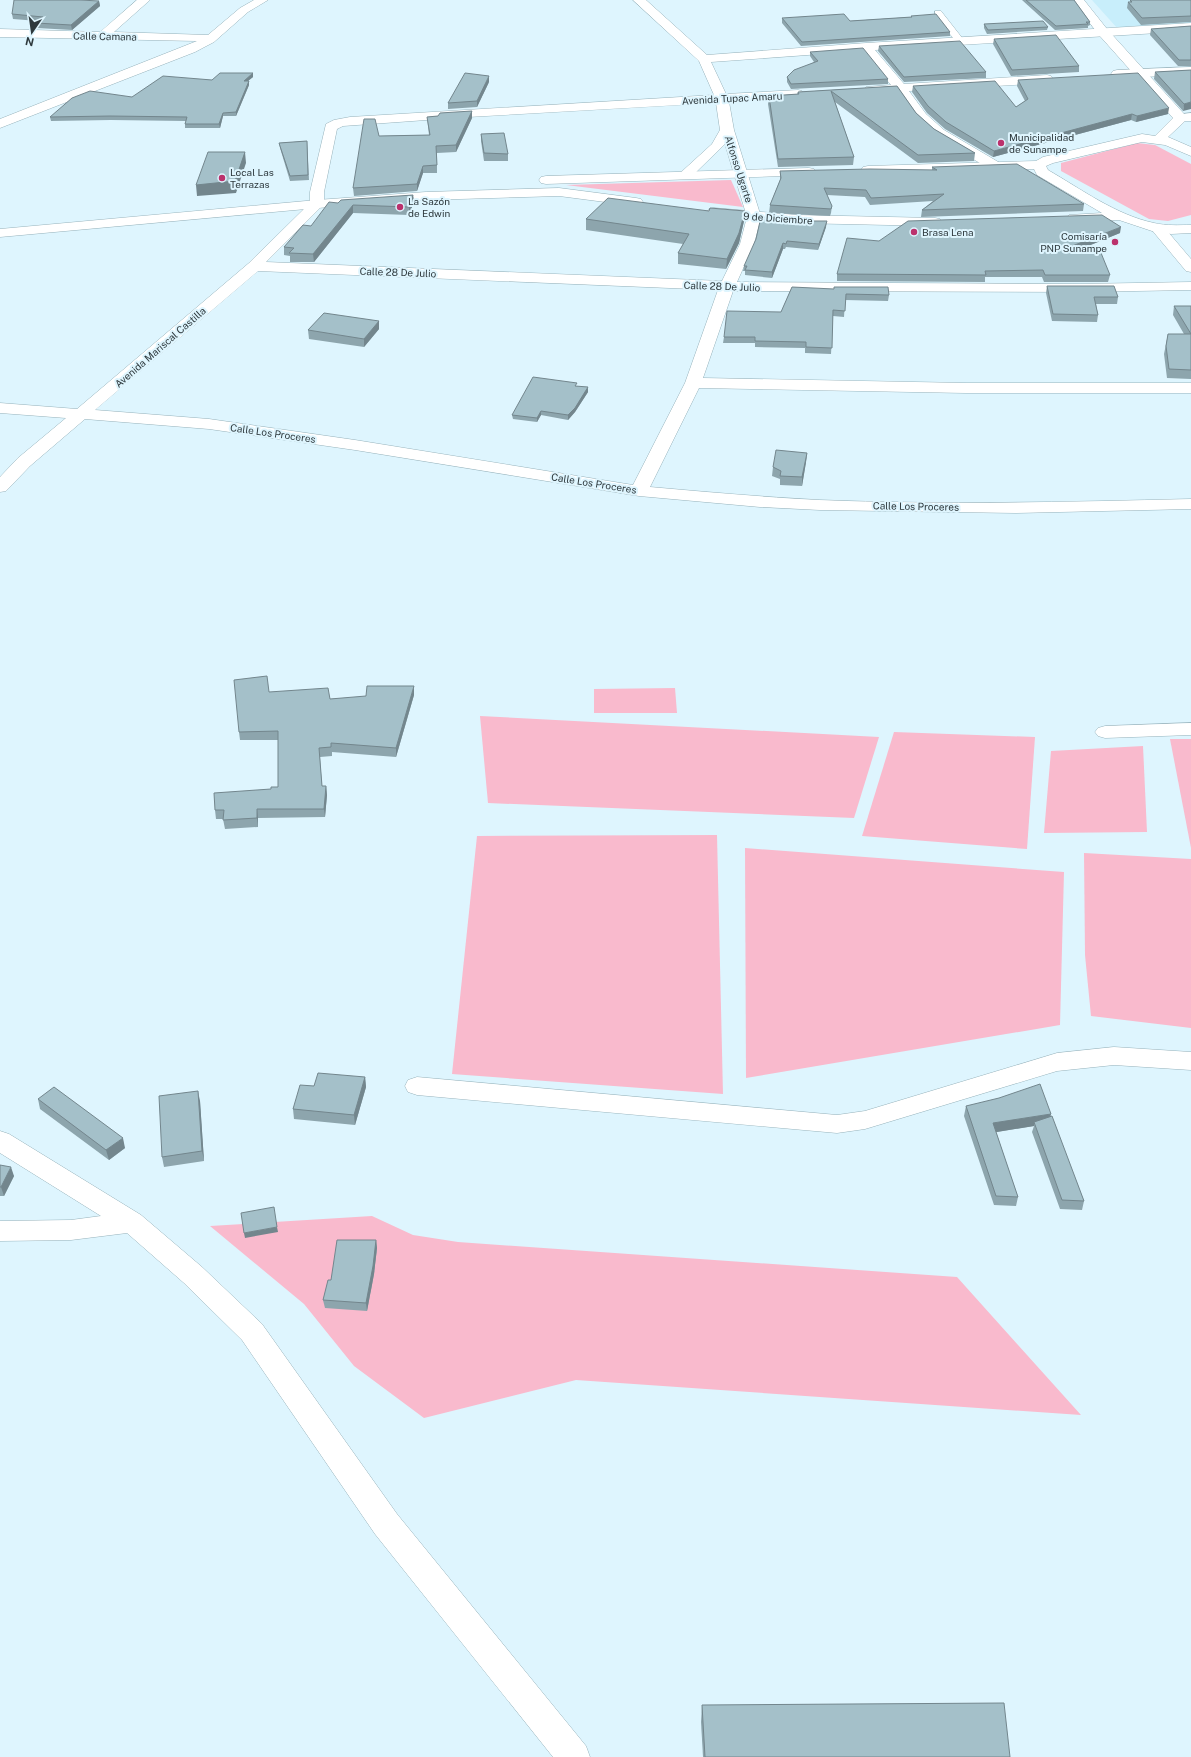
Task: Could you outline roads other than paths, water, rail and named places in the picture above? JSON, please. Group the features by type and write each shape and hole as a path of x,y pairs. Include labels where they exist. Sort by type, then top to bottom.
{"street":[{"path":"102,36 144,0"},
{"path":"0,124 191,48 210,38 227,26 244,10 262,0"},
{"name":"Alfonso Ugarte","path":"639,0 704,59 722,99 727,130 754,217 747,244 728,286 693,383 639,491"},
{"path":"1078,0 1102,32 1139,73 1185,118 1159,139"},
{"path":"704,59 866,47 1191,27"},
{"name":"Calle Camana","path":"0,33 210,38"},
{"path":"866,47 901,88 921,117 939,133 995,166"},
{"path":"1107,75 1191,70"},
{"path":"854,91 1060,78"},
{"name":"Avenida Tupac Amaru","path":"317,198 331,127 344,122 476,112 808,94"},
{"path":"685,175 717,146 727,130"},
{"path":"852,170 1038,165 1048,160 1142,138 1168,141 1191,152"},
{"path":"1038,165 1042,172 1137,224 1158,229 1187,232"},
{"path":"0,233 424,185 685,175 820,172"},
{"path":"0,221 317,198 540,192 559,192 653,204"},
{"name":"Avenida Mariscal Castilla","path":"0,487 24,462 254,266 317,198"},
{"name":"9 de Diciembre","path":"700,210 754,217 832,221 947,222"},
{"path":"1057,218 1120,216"},
{"path":"1158,229 1191,268"},
{"name":"Calle 28 De Julio","path":"254,266 728,286 1080,288 1191,286"},
{"path":"693,383 966,388 1191,388"},
{"name":"Calle Los Proceres","path":"0,408 209,424 355,445 639,491 760,502 820,505 1016,508 1191,504"},
{"path":"1105,732 1191,729"},
{"path":"417,1086 837,1124 865,1120 1057,1062 1114,1056 1191,1061"},
{"path":"0,1141 132,1222 193,1275 252,1332 386,1524 574,1757"},
{"path":"0,1231 71,1230 132,1222"}],"lane":[{"path":"938,13 960,41"}],"place":[{"name":"Municipalidad de Sunampe","path":"1001,143"},
{"name":"Local Las Terrazas","path":"222,178"},
{"name":"La Sazón de Edwin","path":"400,207"},
{"name":"Brasa Lena","path":"914,232"},
{"name":"Comisaría PNP Sunampe","path":"1115,242"}]}
